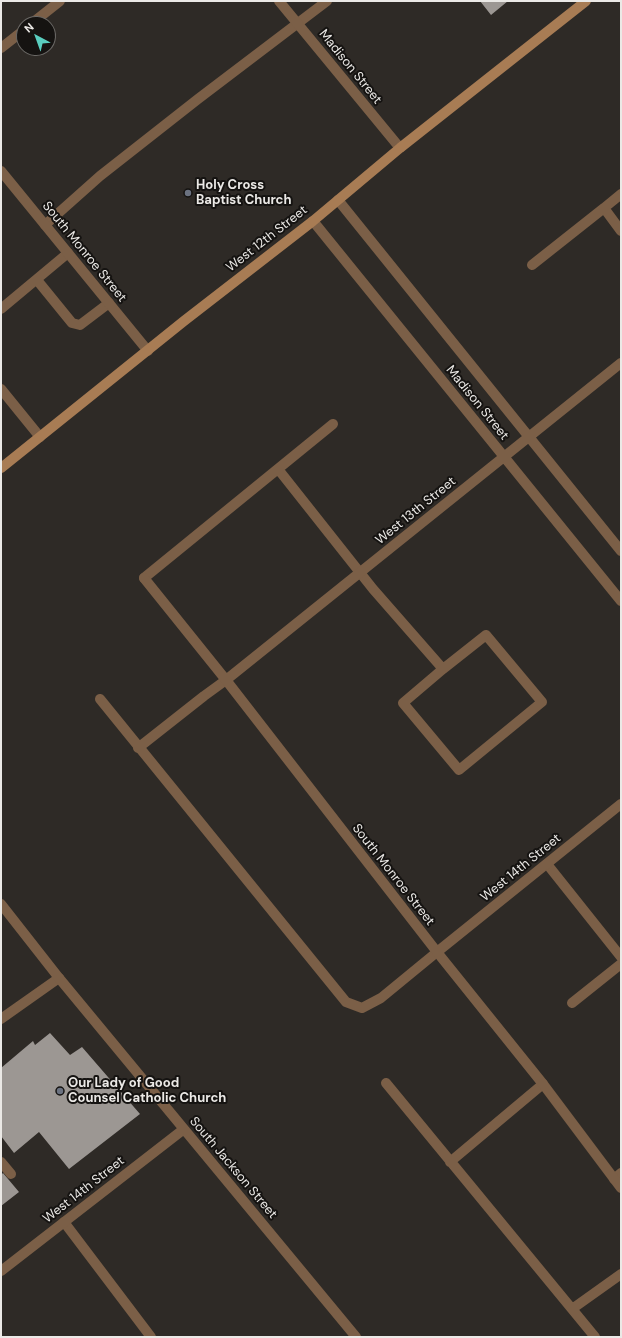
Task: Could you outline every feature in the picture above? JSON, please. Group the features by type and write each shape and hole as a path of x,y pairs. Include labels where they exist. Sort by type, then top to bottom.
{"main road":[{"name":"West 12th Street","path":"1,468 148,350 313,221 400,148 581,3"}],"street":[{"path":"41,16 60,1"},
{"name":"Madison Street","path":"279,1 400,148"},
{"path":"45,225 100,176 327,1"},
{"path":"1,48 16,36"},
{"name":"South Monroe Street","path":"1,171 148,350"},
{"path":"532,265 621,194"},
{"name":"Madison Street","path":"338,200 621,551"},
{"path":"604,208 621,230"},
{"name":"Madison Street","path":"313,221 621,601"},
{"path":"1,309 68,253"},
{"path":"37,280 72,323 80,325 109,302"},
{"name":"West 13th Street","path":"138,748 226,680 621,363"},
{"path":"1,389 40,437"},
{"path":"334,424 278,469 360,572 443,669"},
{"name":"South Monroe Street","path":"278,469 144,578 226,680 437,952 618,1176 621,1188"},
{"path":"486,635 542,702 459,770 403,703 443,669 486,635"},
{"path":"100,699 138,748"},
{"name":"West 14th Street","path":"138,748 346,1002 362,1008 380,998 621,804"},
{"path":"547,864 621,957"},
{"name":"South Jackson Street","path":"1,904 5,915 59,978 356,1337"},
{"path":"572,1003 621,964"},
{"path":"1,1019 59,978"},
{"path":"386,1083 594,1337"},
{"path":"450,1162 543,1084"},
{"name":"West 14th Street","path":"1,1271 184,1129"},
{"path":"1,1162 11,1174"},
{"path":"64,1222 152,1337"},
{"path":"572,1309 621,1274"}],"building":[{"path":"480,1 508,1 491,15"},
{"name":"Our Lady of Good Counsel Catholic Church","path":"50,1033 70,1055 82,1047 140,1114 69,1169 39,1132 14,1153 1,1136 1,1068 33,1041 35,1045"},
{"path":"3,1173 19,1192 1,1206 1,1175"}],"place":[{"name":"Holy Cross Baptist Church","path":"188,193"},
{"name":"Our Lady of Good Counsel Catholic Church","path":"60,1091"}]}
